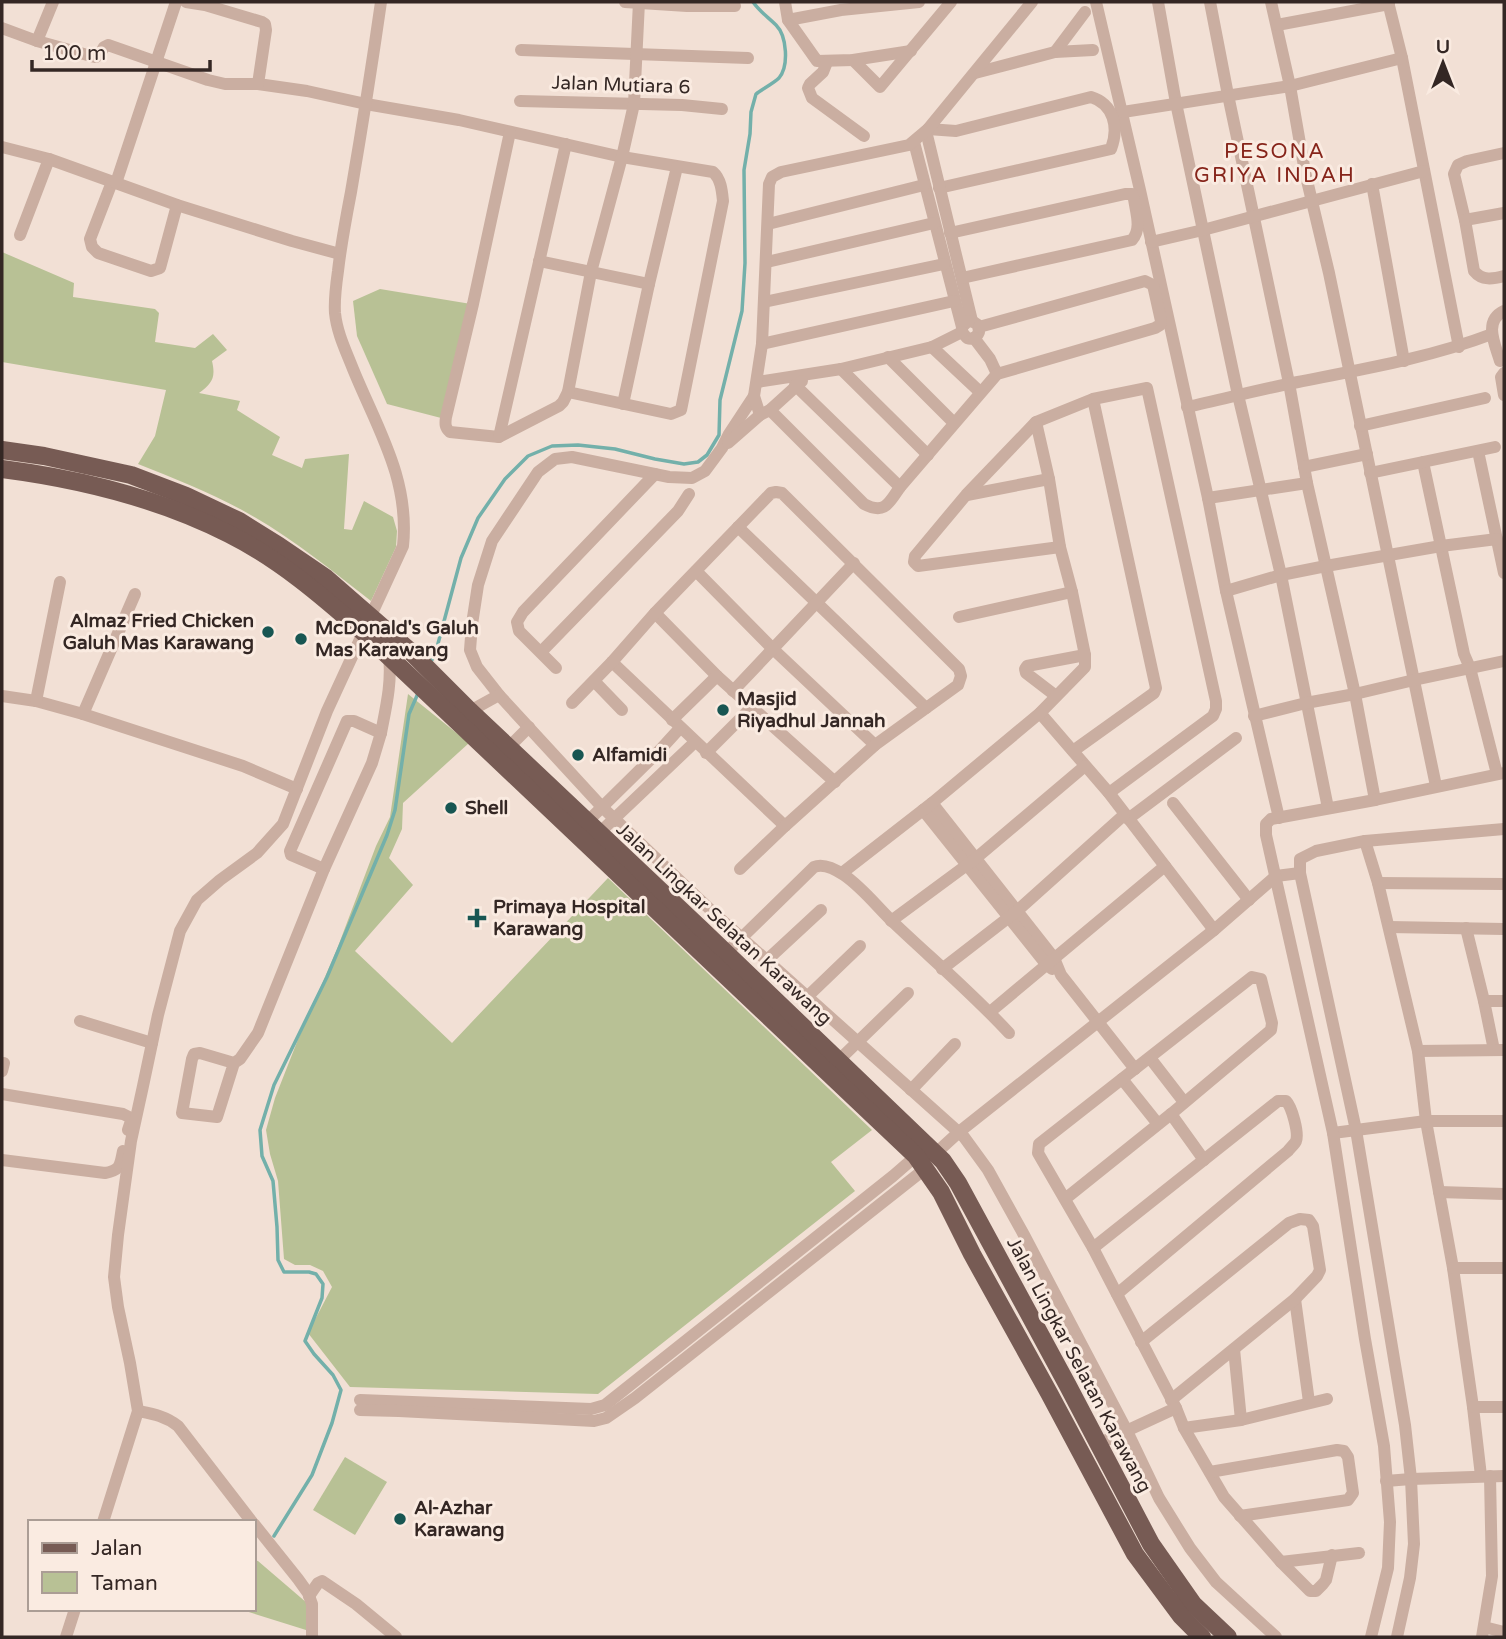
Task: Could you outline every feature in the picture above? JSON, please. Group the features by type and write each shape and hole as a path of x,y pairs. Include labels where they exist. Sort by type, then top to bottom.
{"main road":[{"name":"Jalan Lingkar Selatan Karawang","path":"2,450 131,475 186,496 239,521 326,578 406,673 470,711 838,1060 925,1160 972,1254 1135,1554 1181,1616 1202,1637"},
{"name":"Jalan Lingkar Selatan Karawang","path":"2,469 125,492 230,534 411,652 444,697 925,1160 943,1161 958,1183 1151,1544 1193,1604 1228,1637"},
{"path":"1049,1393 1067,1384"}],"street":[{"path":"37,41 52,2"},
{"path":"176,2 158,61 90,239 92,247 98,253 151,271 160,268 177,205"},
{"path":"186,2 205,3 265,24 258,84"},
{"path":"104,1520 138,1411 114,1277 118,1235 131,1142 180,931 197,900 257,853 283,824 327,711 403,546 405,526 392,458 339,334 335,314 340,254 381,2"},
{"path":"625,2 735,6"},
{"path":"510,132 445,423 450,432 499,437 559,406 568,392 591,272 634,104 639,2"},
{"path":"785,2 788,20 817,61 853,60 911,51"},
{"path":"788,20 841,10 919,2"},
{"path":"853,60 880,87 951,2"},
{"path":"1032,2 927,130 914,142 780,172 772,177 769,184 767,262 757,382 754,396 722,448 705,471 692,478 655,474 572,457 555,459 538,472 492,541 478,585 470,650 477,667 499,695 602,807 742,938 964,1137 994,1181 1127,1431 1159,1498 1190,1548 1216,1582 1276,1637"},
{"path":"1097,2 1208,498 1226,591 1279,818"},
{"path":"1158,2 1176,103 1238,395 1281,575 1328,808"},
{"path":"1210,2 1289,383 1307,483 1355,694 1375,800"},
{"path":"1271,2 1436,786"},
{"path":"1277,25 1388,3 1402,58 1459,347"},
{"path":"1055,52 1085,12"},
{"path":"2,28 37,41 96,57 108,46 225,84 258,84 307,91 459,120 622,157 713,172 722,191 723,201 681,410 671,414 568,392"},
{"path":"521,50 748,58"},
{"path":"974,73 1055,52 1093,50"},
{"path":"1123,112 1290,86 1402,58"},
{"path":"827,61 823,72 808,88 812,98 864,136"},
{"path":"927,130 956,131 1091,97 1100,100 1108,108 1115,129 1111,149 939,188"},
{"name":"Jalan Mutiara 6","path":"520,101 682,105 722,109"},
{"path":"927,130 962,278 970,329"},
{"path":"914,142 954,301 997,374"},
{"path":"499,437 566,144"},
{"path":"2,147 49,159 177,205 340,254"},
{"path":"1504,153 1467,161 1458,165 1454,174 1474,271 1488,279 1504,276"},
{"path":"20,235 49,159"},
{"path":"623,404 677,167"},
{"path":"1151,242 1424,171"},
{"path":"1371,184 1404,361"},
{"path":"768,225 924,185"},
{"path":"950,233 1125,194 1132,194 1134,199 1139,228 1132,240 962,278"},
{"path":"1465,220 1504,213"},
{"path":"767,262 934,223"},
{"path":"539,261 649,284"},
{"path":"764,302 944,264"},
{"path":"754,396 765,412 864,505 881,509 889,503 997,374 1160,325 1161,321 1153,285 1145,281 970,329 932,347 841,369 757,382"},
{"path":"762,344 954,301"},
{"path":"1504,311 1495,317 1492,324 1492,334 1502,367 1504,395"},
{"path":"1187,407 1289,383 1404,361 1459,347 1492,334"},
{"path":"932,347 980,392"},
{"path":"888,356 954,423"},
{"path":"841,369 928,455"},
{"path":"722,448 813,372"},
{"path":"795,386 900,487"},
{"path":"1060,547 918,566 914,562 915,556 966,495 1036,422 1093,399 1147,388 1216,709 1213,716 1109,793"},
{"path":"1360,426 1485,398"},
{"path":"1073,751 1154,693 1156,688 1093,399"},
{"path":"842,873 1040,713 1085,667 1085,654 1060,547 1049,478 1036,422"},
{"path":"1370,473 1495,447"},
{"path":"1478,451 1504,573"},
{"path":"1304,467 1367,454"},
{"path":"1371,1637 1388,1568 1390,1522 1384,1446 1334,1133 1266,835 1266,824 1271,819 1501,774 1464,654 1423,462"},
{"path":"556,668 519,631 517,622 523,612 655,474"},
{"path":"966,495 1049,478"},
{"path":"1208,498 1307,483"},
{"path":"572,703 654,613 771,493 782,493 854,563 959,669 961,676 958,685 875,745 740,869"},
{"path":"541,652 678,511 689,494"},
{"path":"738,527 926,708"},
{"path":"1226,591 1281,575 1326,566 1497,539"},
{"path":"733,691 854,563"},
{"path":"696,571 773,649 875,745"},
{"path":"36,701 60,582"},
{"path":"959,617 1072,592"},
{"path":"83,714 135,594"},
{"path":"654,613 751,708 835,782"},
{"path":"1056,696 1026,673 1027,666 1085,654"},
{"path":"234,1063 200,1053 194,1054 182,1113 217,1116 234,1063 240,1059 258,1033 324,869 372,763 388,698 389,656"},
{"path":"1254,716 1504,661"},
{"path":"612,662 785,826"},
{"path":"592,828 602,807 652,758 676,724 717,676"},
{"path":"594,681 622,710"},
{"path":"470,711 499,695"},
{"path":"2,696 36,701 83,714 243,766 297,789"},
{"path":"706,752 751,708"},
{"path":"1040,713 1109,793 1214,930"},
{"path":"324,869 291,855 290,851 347,722 354,721 381,733"},
{"path":"508,748 529,727"},
{"path":"942,969 1012,914 1126,817 1236,738"},
{"path":"592,828 614,818 695,742"},
{"path":"652,758 665,771"},
{"path":"891,921 971,862 1085,766"},
{"path":"1173,803 1249,900"},
{"path":"927,807 1135,1069"},
{"path":"1397,1637 1410,1578 1413,1544 1411,1479 1356,1130 1300,873 1300,859 1316,851 1365,841 1504,829"},
{"path":"1365,841 1378,883 1418,1051 1426,1121 1453,1268 1486,1476 1498,1557 1483,1632 1504,1632"},
{"path":"726,953 814,867 823,865 842,873 1009,1033"},
{"path":"990,1012 1165,866"},
{"path":"360,1405 591,1409 605,1405 925,1160 1214,930 1276,876 1300,873"},
{"path":"1378,883 1504,884"},
{"path":"767,960 821,910"},
{"path":"1389,927 1504,929"},
{"path":"1418,1051 1499,1050 1466,928"},
{"path":"808,996 860,946"},
{"path":"1065,1199 1271,1030 1272,1023 1261,979 1252,976 1039,1144 1038,1153 1093,1248 1184,1428 1223,1497 1310,1591 1316,1591 1323,1584 1332,1555"},
{"path":"838,1060 908,993"},
{"path":"1484,1001 1504,1001"},
{"path":"80,1021 152,1044"},
{"path":"911,1090 955,1044"},
{"path":"1150,1058 1184,1102"},
{"path":"1122,1079 1158,1124"},
{"path":"2,1094 123,1114 131,1121 120,1166 115,1171 105,1173 2,1160"},
{"path":"1093,1248 1278,1101 1286,1101 1291,1107 1297,1138 1288,1151 1117,1294"},
{"path":"1171,1114 1204,1160"},
{"path":"1334,1133 1426,1121 1504,1121"},
{"path":"1439,1192 1504,1194"},
{"path":"1098,1444 1174,1404 1234,1349 1295,1299 1317,1276 1320,1270 1313,1226 1309,1220 1300,1219 1289,1223 1141,1342"},
{"path":"1453,1268 1504,1268"},
{"path":"1295,1299 1310,1402"},
{"path":"1234,1349 1241,1420"},
{"path":"1184,1428 1241,1420 1327,1399"},
{"path":"1473,1407 1504,1407"},
{"path":"138,1411 169,1419 178,1426 251,1520"},
{"path":"1210,1472 1337,1450 1344,1451 1348,1457 1353,1493 1348,1500 1240,1516"},
{"path":"1386,1481 1504,1476"},
{"path":"256,1527 299,1579 309,1596 312,1604 312,1637"},
{"path":"1281,1562 1359,1553"},
{"path":"309,1596 322,1581 356,1604 396,1637"},
{"path":"66,1637 74,1611"}],"green space":[{"path":"2,252 74,283 73,297 155,309 159,313 155,342 195,348 213,334 227,350 212,361 212,380 199,393 240,401 237,410 280,437 272,455 302,468 305,459 349,454 344,529 352,530 364,501 393,517 397,531 396,547 371,601 259,520 204,491 138,464 155,436 166,390 2,362"},
{"path":"380,289 471,304 445,419 387,404 357,336 353,301"},
{"path":"408,694 469,743 403,803 402,829 389,858 413,885 355,951 452,1043 608,878 872,1130 831,1162 855,1191 598,1394 350,1387 308,1333 332,1287 323,1271 310,1265 295,1265 284,1259 278,1181 266,1130 275,1098 297,1042 390,817"},
{"path":"345,1457 387,1482 355,1535 313,1510"},
{"path":"256,1560 307,1603 306,1630 245,1611 256,1611"}],"waterway":[{"path":"430,664 436,651 461,558 478,518 505,479 528,456 552,446 578,445 615,449 684,464 698,462 707,455 719,435 720,400 742,311 745,263 744,170 751,112 756,94 779,78 785,59 780,30 753,2"},
{"path":"274,1536 312,1475 332,1423 341,1390 333,1375 305,1341 322,1298 323,1284 316,1274 284,1272 278,1260 273,1181 262,1156 260,1130 274,1085 327,977 387,835 395,810 409,714 419,691"}],"place":[{"name":"Almaz Fried Chicken Galuh Mas Karawang","path":"268,632"},
{"name":"McDonald's Galuh Mas Karawang","path":"301,639"},
{"name":"Masjid Riyadhul Jannah","path":"723,710"},
{"name":"Alfamidi","path":"578,755"},
{"name":"Shell","path":"451,808"},
{"name":"Primaya Hospital Karawang","path":"477,918"},
{"name":"Al-Azhar Karawang","path":"400,1519"}],"district":[{"name":"PESONA GRIYA INDAH","path":"1275,163"}]}
